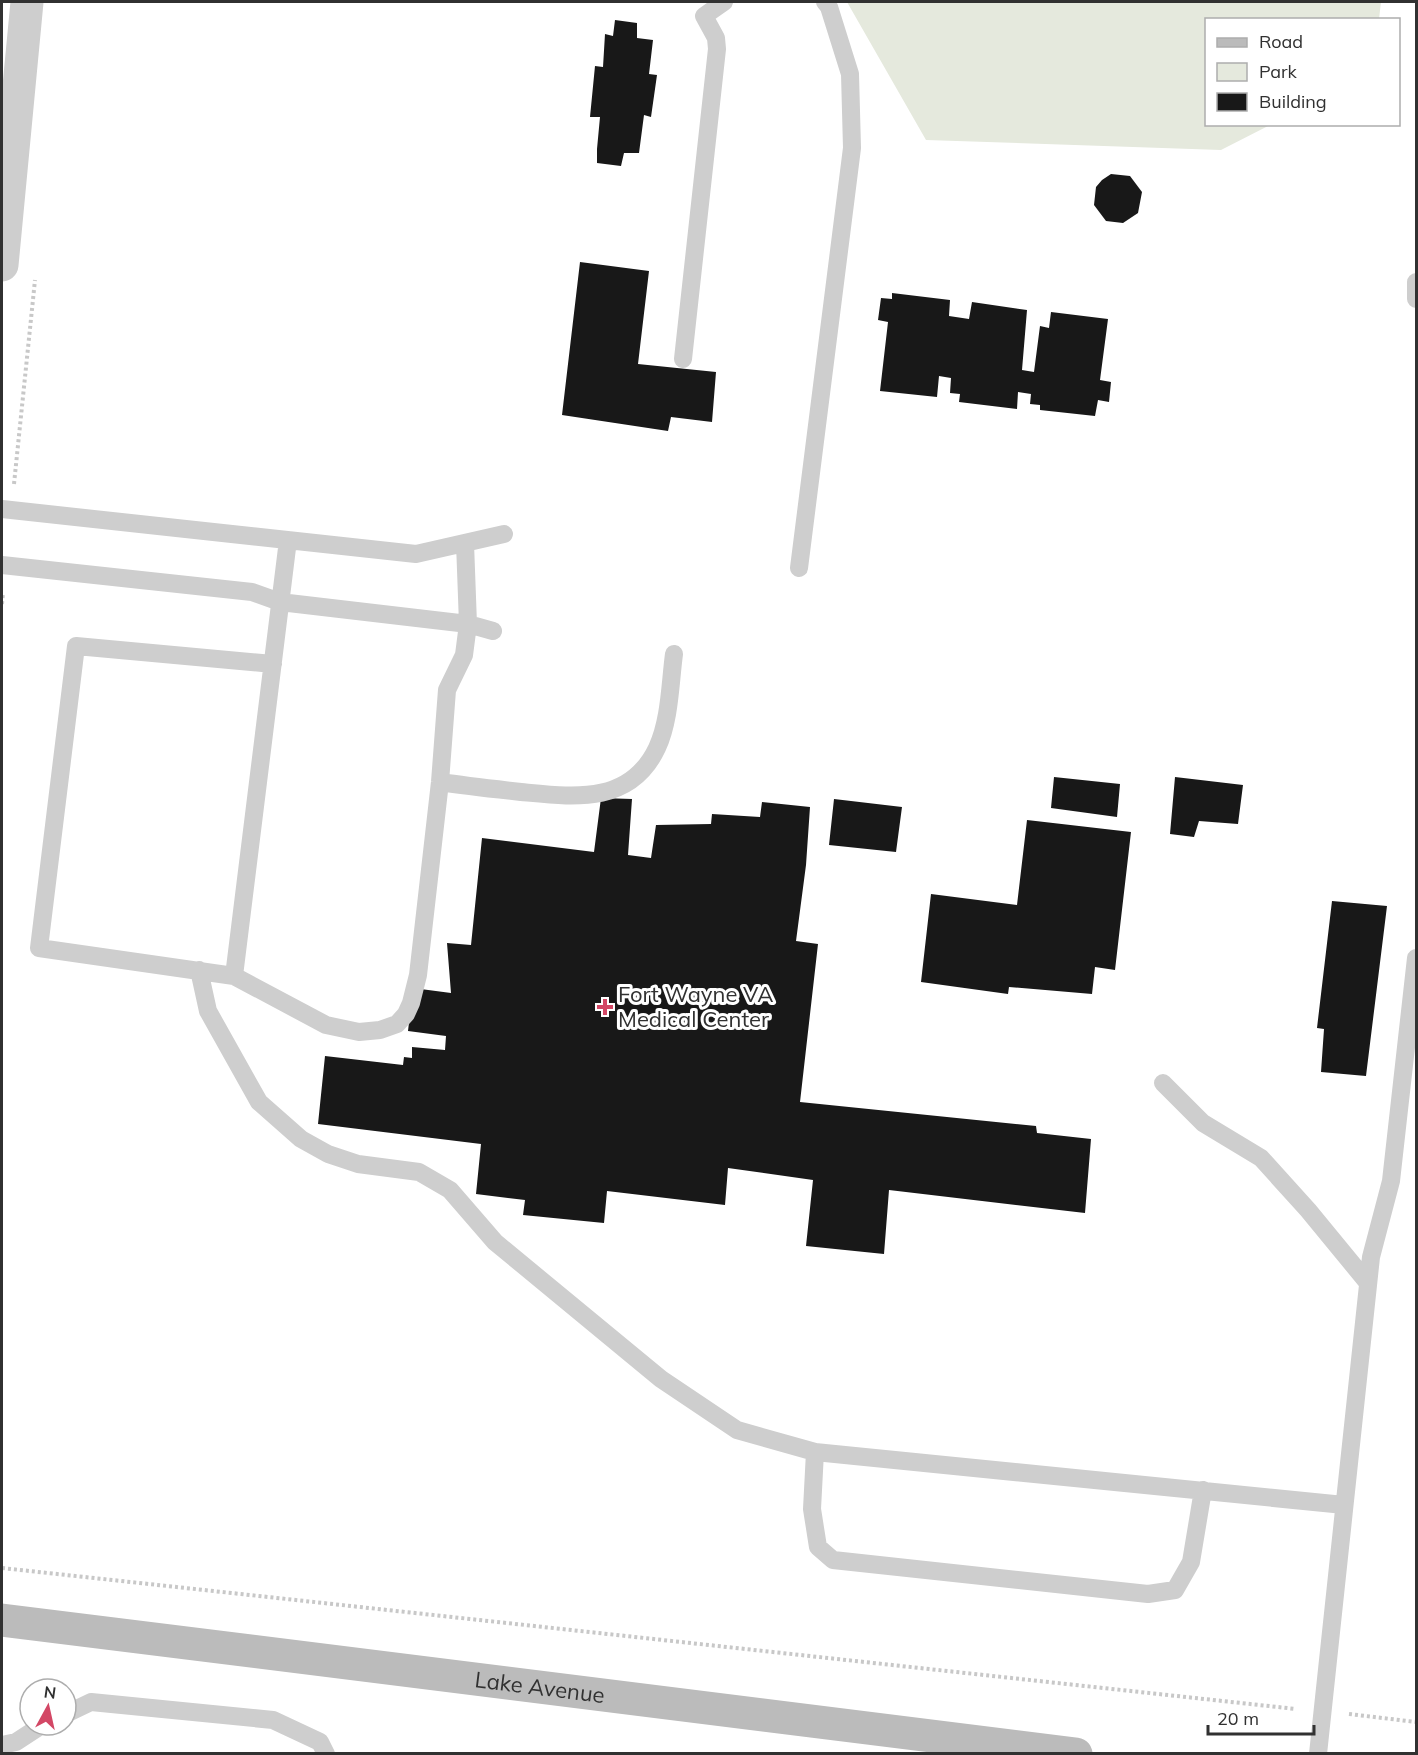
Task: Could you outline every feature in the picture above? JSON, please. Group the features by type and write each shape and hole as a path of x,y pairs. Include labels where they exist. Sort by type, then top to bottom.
{"main road":[{"name":"Lake Avenue","path":"2,1620 1020,1750 1076,1754"}],"street":[{"path":"2,265 7,158 27,2"}],"lane":[{"path":"683,359 717,49 716,38 704,16 724,2"},
{"path":"800,568 852,148 850,74 829,7 825,2"},
{"path":"1416,282 1416,299"},
{"path":"7,510 416,554 504,534"},
{"path":"234,976 288,540"},
{"path":"273,664 76,646 39,948 234,976 326,1025 359,1032 380,1030 397,1024 406,1014 418,975 440,782 447,690 464,655 468,624 465,543"},
{"path":"4,565 252,591 280,602 468,624 493,631"},
{"path":"440,782 571,797 604,793 629,782 647,767 658,747 664,727 674,654"},
{"path":"1318,1754 1371,1257 1391,1181 1416,958"},
{"path":"199,970 208,1011 259,1102 301,1139 328,1154 358,1164 419,1172 450,1190 495,1242 661,1379 737,1430 814,1452 1344,1505"},
{"path":"1163,1083 1203,1123 1261,1158 1308,1210 1368,1283"},
{"path":"814,1452 812,1509 818,1547 833,1560 1148,1594 1175,1590 1191,1562 1203,1490"},
{"path":"78,1708 92,1702 273,1720 320,1742 326,1754"},
{"path":"2,1745 16,1742 24,1737"}],"path":[{"path":"7,510 36,271"},
{"path":"2,604 4,565"},
{"path":"2,1568 1416,1722"}],"green space":[{"path":"847,2 1381,2 1379,18 1205,18 1205,126 1268,126 1221,150 926,140"}],"building":[{"path":"615,20 637,23 637,38 653,40 649,74 657,75 651,117 644,115 639,153 624,153 621,166 597,163 600,117 590,117 595,66 603,67 605,34 613,36"},
{"path":"1111,174 1130,176 1142,192 1138,213 1123,223 1106,221 1094,205 1096,187"},
{"path":"580,262 649,271 638,364 716,372 712,422 671,417 668,431 562,415"},
{"path":"892,293 950,300 949,316 969,319 972,302 1027,310 1022,370 1034,372 1040,326 1049,328 1051,312 1108,319 1100,380 1111,382 1109,402 1098,400 1095,416 1040,410 1040,405 1030,404 1031,394 1018,392 1017,409 959,402 960,394 950,393 951,378 939,376 937,397 880,391 888,322 878,320 881,298 892,299"},
{"path":"1054,777 1120,784 1117,817 1051,808"},
{"path":"1175,777 1243,785 1238,824 1199,821 1194,837 1170,834"},
{"path":"601,798 632,799 628,855 651,858 656,825 711,824 712,814 760,817 762,802 810,807 806,865 796,941 818,944 800,1102 1036,1126 1037,1133 1091,1139 1085,1213 889,1190 884,1254 806,1246 813,1180 728,1168 725,1205 607,1191 604,1223 523,1215 525,1200 476,1194 481,1144 318,1124 325,1056 403,1065 404,1057 412,1058 412,1047 445,1050 446,1036 408,1031 413,988 451,993 447,943 471,945 482,838 594,852"},
{"path":"834,799 902,807 896,852 829,845"},
{"path":"1027,820 1131,832 1115,970 1095,967 1092,994 1009,987 1008,994 921,982 931,894 1017,905"},
{"path":"1332,901 1387,906 1366,1076 1321,1072 1324,1029 1317,1028"}],"place":[{"name":"Fort Wayne VA Medical Center","path":"605,1007"}]}
